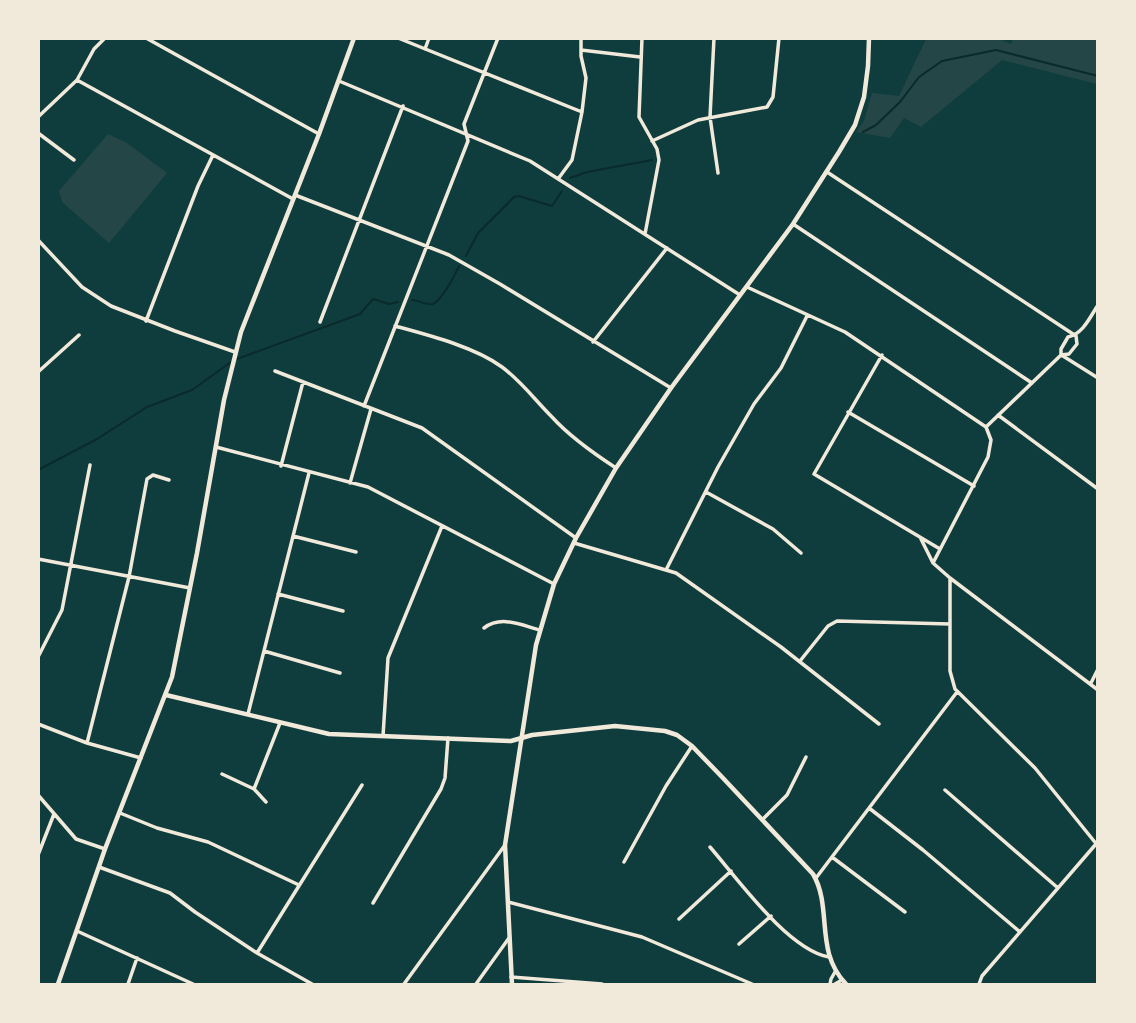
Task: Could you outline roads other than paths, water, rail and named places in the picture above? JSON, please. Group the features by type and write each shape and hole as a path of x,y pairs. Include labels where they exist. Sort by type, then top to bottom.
{"main road":[{"path":"58,985 105,849 166,695 179,646 234,354 354,38"},
{"path":"512,985 505,845 540,629 554,584 575,540 616,468 671,388 793,224 855,125 867,83 869,38"},
{"path":"166,695 329,734 520,740 534,735 615,726 671,733 692,746 816,878 829,957 835,972 844,982"}],"street":[{"path":"38,117 77,80 94,49 105,38"},
{"path":"146,38 319,134"},
{"path":"398,38 582,112"},
{"path":"425,49 429,38"},
{"path":"364,406 468,141 464,124 498,38"},
{"path":"558,179 572,160 582,112 586,78 581,38"},
{"path":"642,38 639,117 659,153 645,234"},
{"path":"714,38 710,117 718,173"},
{"path":"652,141 681,126 710,117 761,110 771,103 779,38"},
{"path":"581,50 640,57"},
{"path":"77,80 294,197 360,220 467,265 671,388"},
{"path":"339,81 530,161 740,295"},
{"path":"320,321 403,106"},
{"path":"38,133 74,160"},
{"path":"146,321 198,186 213,155"},
{"path":"827,172 1076,336"},
{"path":"793,224 1032,383"},
{"path":"38,240 88,292 111,306 234,354"},
{"path":"593,342 667,248"},
{"path":"747,287 845,332 986,427 991,440 990,451 933,563"},
{"path":"986,427 1061,355 1069,354 1077,344 1076,336 1097,305"},
{"path":"666,570 754,404 781,368 807,316"},
{"path":"395,326 463,348 494,362 528,390 572,436 616,468"},
{"path":"38,372 79,335"},
{"path":"1061,355 1061,349 1068,337 1076,336"},
{"path":"882,355 814,474 940,549"},
{"path":"1061,355 1097,378"},
{"path":"275,372 422,428 575,540 681,576 800,661 879,724"},
{"path":"281,466 303,382"},
{"path":"350,483 371,409"},
{"path":"848,412 974,486"},
{"path":"998,415 1097,489"},
{"path":"216,447 382,493 554,584"},
{"path":"38,657 62,610 90,465"},
{"path":"248,715 309,473"},
{"path":"87,743 130,577 148,479 150,476 169,480"},
{"path":"706,492 773,529 801,553"},
{"path":"383,736 388,658 442,526"},
{"path":"293,536 356,552"},
{"path":"920,537 933,563 950,578 1097,690"},
{"path":"38,559 190,588"},
{"path":"950,578 950,675 957,692 1035,768 1097,845 982,975 979,985"},
{"path":"278,594 343,611"},
{"path":"484,628 500,620 540,629"},
{"path":"800,661 828,626 837,621 950,624"},
{"path":"264,651 340,673"},
{"path":"1091,683 1097,669"},
{"path":"816,878 957,692"},
{"path":"254,789 280,723"},
{"path":"38,724 87,743 141,758"},
{"path":"373,903 441,789 448,738"},
{"path":"624,862 666,786 692,746"},
{"path":"762,820 787,794 806,757"},
{"path":"222,774 254,789 266,802"},
{"path":"257,953 362,785"},
{"path":"945,790 1058,888"},
{"path":"38,795 76,839 105,849"},
{"path":"869,808 1020,932"},
{"path":"38,855 54,813"},
{"path":"120,813 157,828 208,842 300,885"},
{"path":"404,985 505,845"},
{"path":"710,847 794,941 829,957"},
{"path":"832,856 905,912"},
{"path":"99,866 166,891 257,953 312,985"},
{"path":"679,919 731,871"},
{"path":"508,902 642,937 751,985"},
{"path":"739,944 771,916"},
{"path":"77,931 192,985"},
{"path":"476,985 509,937"},
{"path":"128,985 137,958"},
{"path":"835,972 831,979 832,985 844,982"},
{"path":"512,977 602,985"}],"waterway":[{"path":"863,132 876,125 900,102 919,77 942,61 996,50 1098,76"},
{"path":"570,178 587,172 652,160"},
{"path":"466,256 478,233 514,197 519,196 552,206 562,191"},
{"path":"412,300 431,304 437,302 459,266"},
{"path":"237,359 360,314 373,299 389,304 398,302"},
{"path":"38,470 97,439 147,407 192,390 231,362"}]}
